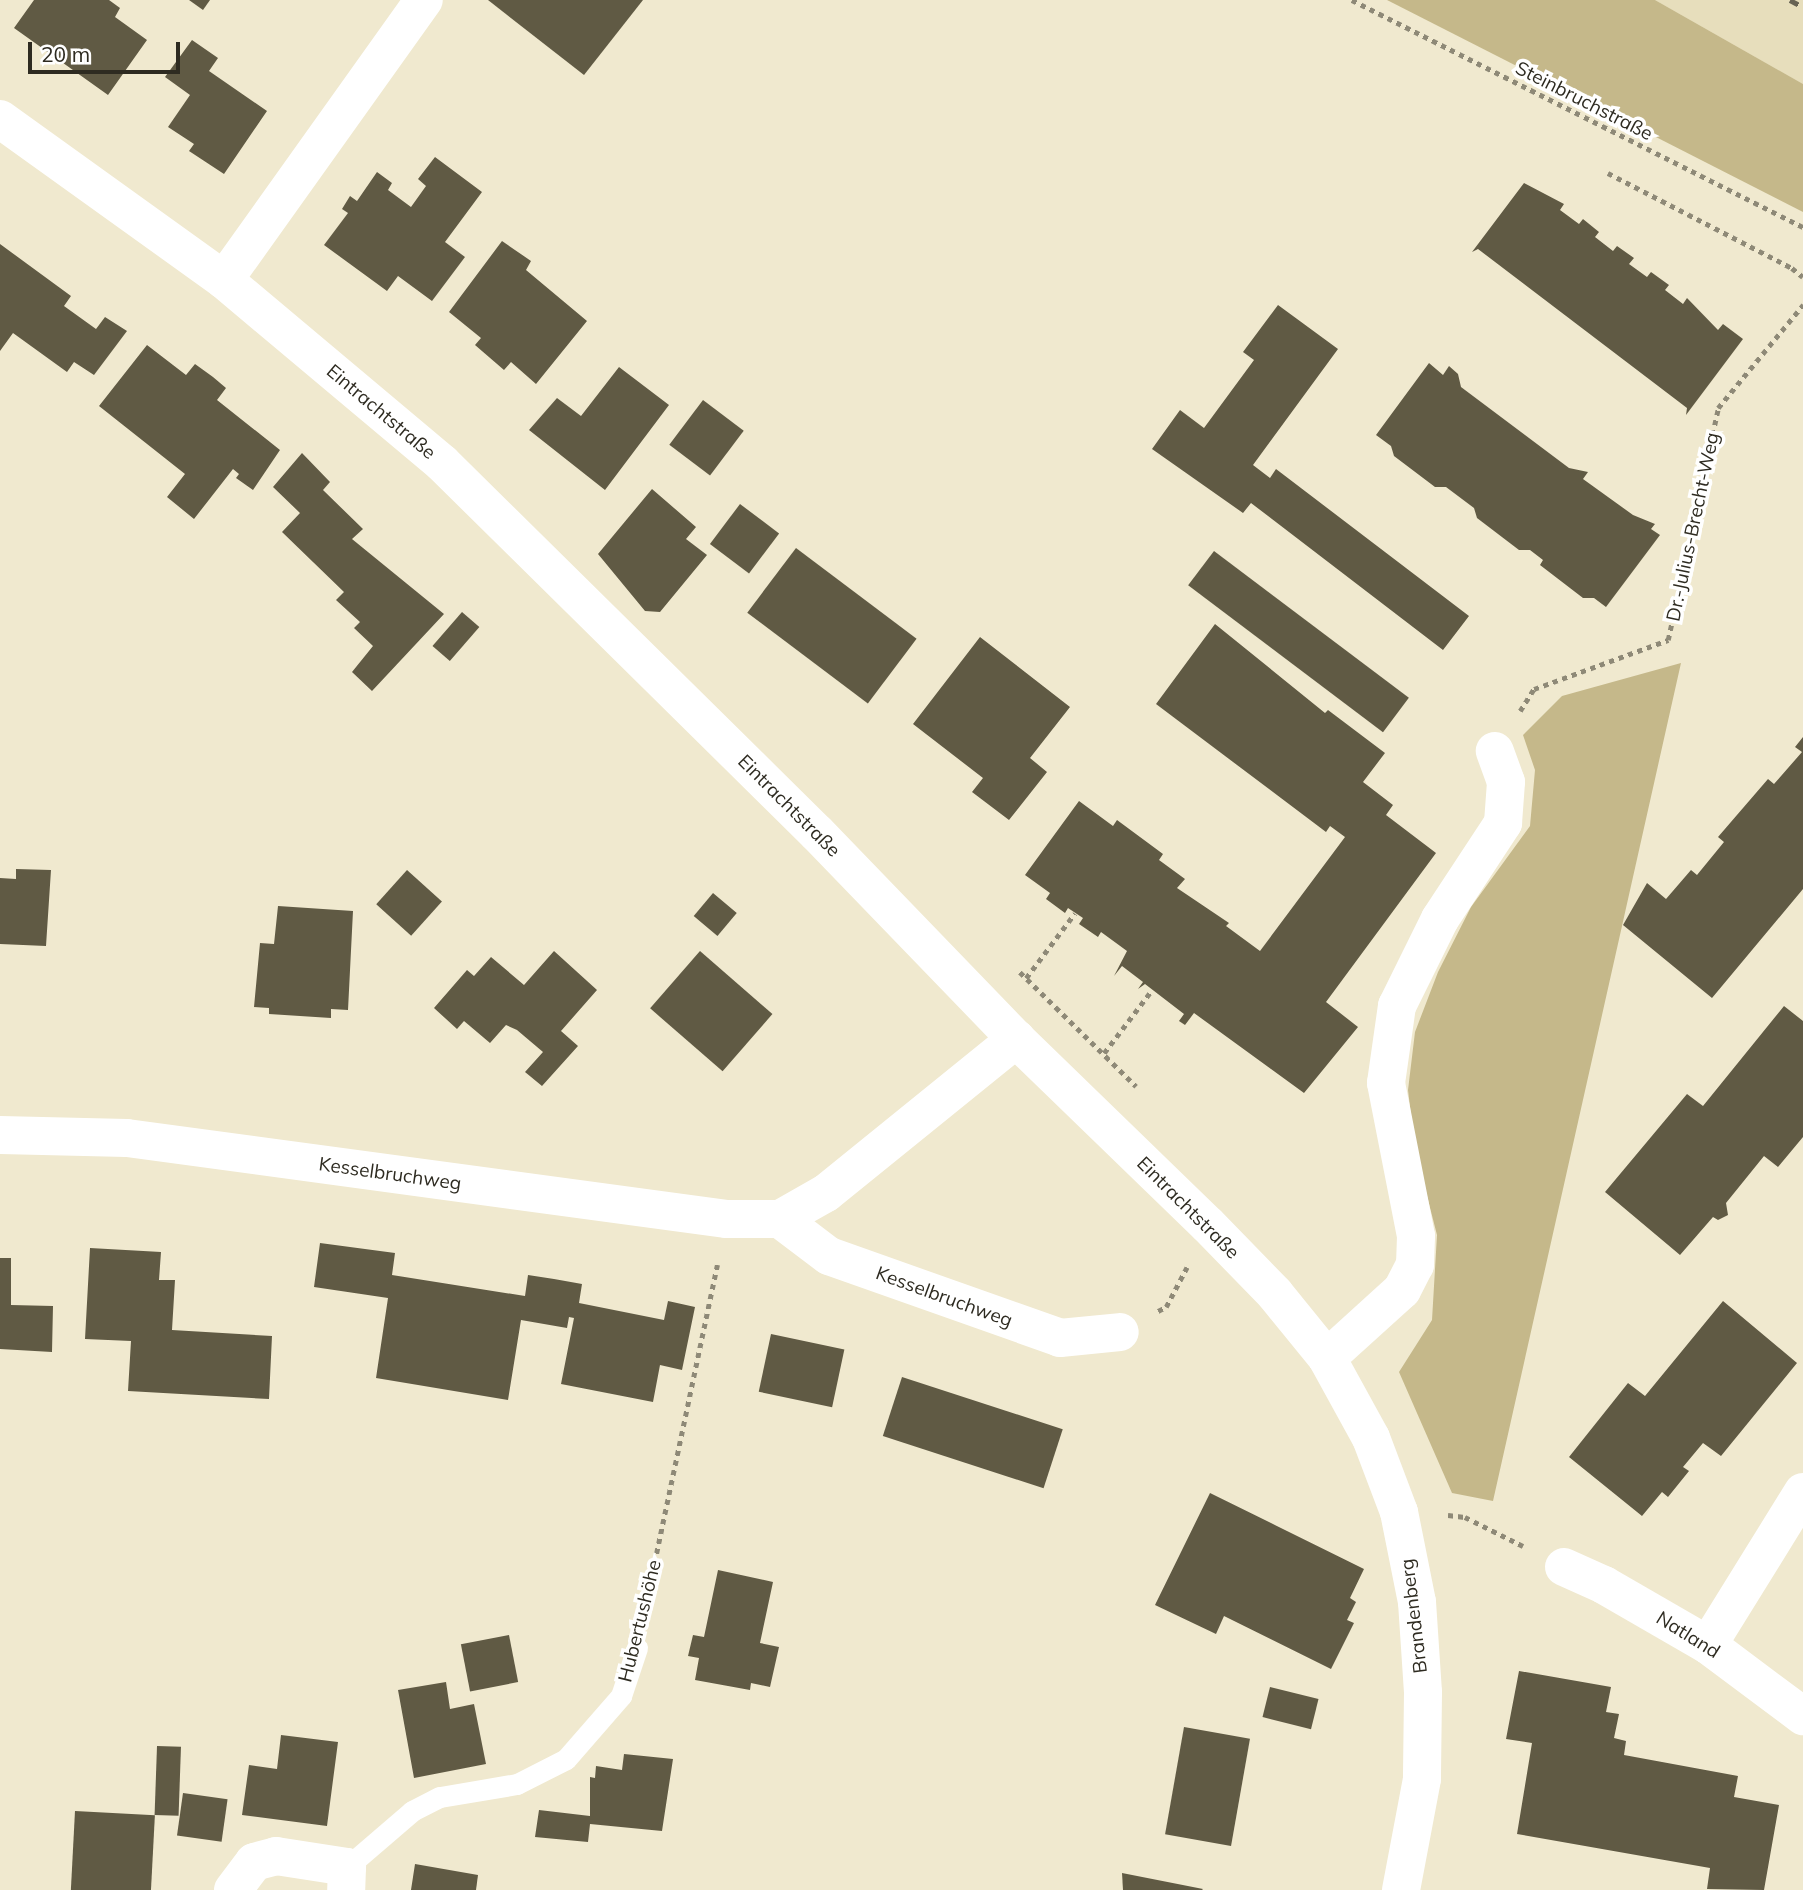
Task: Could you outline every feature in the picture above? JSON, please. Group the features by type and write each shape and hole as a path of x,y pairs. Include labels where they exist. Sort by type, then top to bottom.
{"street":[{"path":"224,280 424,0"},
{"name":"Eintrachtstraße","path":"0,119 224,280 442,463 817,833 1016,1039 1208,1226 1275,1294 1327,1357"},
{"path":"1327,1357 1402,1290 1415,1265 1416,1236 1386,1083 1397,1006 1440,919 1503,823 1506,782 1495,751"},
{"name":"Kesselbruchweg","path":"0,1135 127,1138 726,1219 780,1219 826,1193 1016,1039"},
{"name":"Kesselbruchweg","path":"780,1219 829,1256 1060,1338 1120,1332"},
{"name":"Brandenberg","path":"1327,1357 1371,1438 1399,1512 1416,1602 1423,1692 1422,1779 1401,1890"},
{"path":"1708,1645 1803,1492"},
{"name":"Natland","path":"1564,1567 1604,1584 1708,1645 1803,1716"},
{"name":"Hubertushöhe","path":"233,1890 254,1862 276,1856 347,1879"}],"lane":[{"name":"Hubertushöhe","path":"347,1879 412,1811 440,1797 517,1784 566,1759 621,1696 637,1648"}],"path":[{"name":"Steinbruchstraße","path":"1352,0 1803,227"},
{"path":"1608,173 1793,268 1803,277"},
{"name":"Dr.-Julius-Brecht-Weg","path":"1495,751 1534,688 1668,640 1718,408 1803,305"},
{"path":"1027,978 1075,913"},
{"path":"1104,1053 1152,990"},
{"name":"Hubertushöhe","path":"637,1648 726,1219"},
{"path":"1120,1332 1166,1307 1208,1226"},
{"path":"1465,1517 1564,1567"}],"shaded area":[{"path":"1387,0 1655,0 1803,84 1803,212"},
{"path":"1655,0 1803,0 1803,84"},
{"path":"1681,663 1493,1501 1452,1493 1399,1372 1432,1320 1437,1235 1415,1149 1408,1090 1415,1032 1438,972 1471,907 1530,826 1535,770 1523,735 1562,696"}],"building":[{"path":"34,0 109,0 120,8 115,17 147,40 108,95 14,28"},
{"path":"189,0 210,0 203,10"},
{"path":"488,0 643,0 584,75"},
{"path":"192,40 218,58 209,71 267,111 224,174 189,151 194,144 168,127 190,95 165,77"},
{"path":"435,157 482,192 445,242 465,257 432,301 398,276 387,291 324,245 348,213 342,209 350,196 357,201 377,172 392,183 388,190 411,207 426,186 418,179"},
{"path":"1524,183 1564,204 1560,210 1579,224 1583,219 1599,232 1595,237 1613,251 1617,246 1634,258 1629,264 1647,277 1651,272 1669,285 1665,290 1683,304 1687,298 1718,330 1723,324 1743,339 1686,415 1687,408 1478,249 1472,252"},
{"path":"502,241 531,261 526,270 587,321 536,384 511,362 504,370 475,345 481,338 449,312"},
{"path":"0,244 71,296 64,306 96,329 105,317 127,331 94,375 74,362 67,372 13,333 0,351"},
{"path":"1278,305 1338,349 1253,465 1270,478 1276,469 1469,616 1443,650 1251,503 1243,513 1152,449 1180,410 1204,428 1254,360 1243,352"},
{"path":"147,345 186,375 195,364 213,377 226,388 217,400 280,450 253,490 236,478 239,474 233,469 194,519 167,497 185,474 99,406"},
{"path":"1429,363 1443,375 1449,366 1458,374 1461,387 1569,468 1588,472 1583,479 1633,515 1655,524 1651,529 1660,535 1606,607 1594,598 1583,598 1540,565 1543,560 1530,550 1519,550 1477,518 1474,508 1446,487 1435,487 1394,456 1391,446 1376,435"},
{"path":"619,367 669,405 605,490 529,430 557,398 581,416"},
{"path":"703,400 744,431 710,475 669,445"},
{"path":"302,453 330,482 323,490 363,529 352,539 444,614 372,691 352,672 373,646 354,628 360,622 336,600 344,592 282,532 300,513 273,487"},
{"path":"652,489 696,527 686,539 707,555 660,612 645,611 598,554"},
{"path":"740,504 779,533 749,573 710,544"},
{"path":"796,548 917,639 868,704 747,613"},
{"path":"1214,551 1409,698 1383,732 1188,585"},
{"path":"462,612 479,627 450,661 432,646"},
{"path":"1215,624 1325,713 1328,710 1385,753 1363,782 1393,805 1386,815 1436,853 1326,1002 1358,1027 1304,1093 1194,1013 1185,1025 1179,1021 1184,1014 1145,984 1138,989 1143,982 1122,966 1114,976 1127,951 1101,932 1098,937 1079,924 1083,918 1068,908 1065,913 1046,899 1050,893 1025,875 1079,801 1113,826 1117,820 1163,854 1159,860 1185,879 1177,888 1229,923 1226,926 1260,951 1345,837 1330,826 1326,832 1156,704"},
{"path":"980,637 1070,707 1030,758 1047,772 1009,820 972,792 983,778 913,724"},
{"path":"1803,737 1803,889 1712,998 1623,925 1647,883 1666,899 1691,870 1697,875 1724,842 1718,837 1768,779 1774,784 1802,752 1795,747"},
{"path":"16,869 51,870 46,946 0,944 0,878 16,879"},
{"path":"407,870 442,901 411,936 376,904"},
{"path":"713,893 737,913 717,936 694,916"},
{"path":"278,906 353,911 348,1010 331,1009 331,1018 269,1014 269,1008 254,1007 260,943 274,944"},
{"path":"554,951 597,990 561,1031 578,1046 542,1086 525,1072 543,1052 517,1030 506,1025 490,1043 464,1021 457,1029 434,1008 467,970 474,976 491,957 524,985"},
{"path":"700,951 772,1014 723,1071 650,1008"},
{"path":"1784,1006 1803,1021 1803,1137 1778,1167 1764,1156 1726,1203 1728,1215 1718,1220 1713,1217 1680,1255 1605,1192 1687,1094 1703,1106"},
{"path":"320,1243 395,1253 392,1275 525,1296 528,1275 554,1279 582,1284 579,1303 664,1320 668,1301 695,1307 682,1370 660,1365 653,1402 561,1384 574,1318 569,1317 567,1328 521,1320 508,1400 376,1378 388,1298 314,1287"},
{"path":"90,1248 161,1252 159,1280 175,1280 172,1330 272,1336 269,1399 128,1391 131,1341 85,1339"},
{"path":"0,1258 11,1258 11,1305 53,1306 52,1352 0,1349"},
{"path":"1723,1301 1797,1363 1721,1456 1703,1443 1683,1467 1689,1471 1668,1497 1662,1492 1642,1516 1569,1457 1628,1383 1645,1396"},
{"path":"771,1334 844,1350 832,1407 759,1392"},
{"path":"902,1377 1063,1429 1044,1488 883,1436"},
{"path":"1210,1493 1364,1569 1350,1598 1356,1602 1347,1620 1354,1623 1331,1669 1224,1616 1216,1634 1155,1605"},
{"path":"718,1570 773,1582 760,1643 779,1647 770,1687 751,1683 750,1690 695,1680 699,1658 688,1656 693,1635 704,1637"},
{"path":"509,1635 518,1682 470,1691 461,1644"},
{"path":"1519,1671 1611,1687 1606,1712 1619,1714 1614,1738 1626,1741 1624,1755 1738,1776 1734,1797 1779,1805 1764,1890 1707,1889 1710,1868 1517,1834 1532,1743 1506,1739"},
{"path":"446,1682 450,1709 474,1704 486,1764 414,1778 398,1690"},
{"path":"1270,1687 1319,1699 1311,1729 1263,1717"},
{"path":"1184,1727 1250,1739 1231,1846 1165,1834"},
{"path":"281,1735 338,1742 327,1826 242,1815 249,1765 277,1769"},
{"path":"157,1746 181,1747 179,1816 155,1815"},
{"path":"624,1754 673,1759 662,1831 590,1824 588,1842 535,1837 539,1810 590,1816 590,1777 595,1778 596,1766 622,1770"},
{"path":"183,1793 228,1799 222,1842 177,1836"},
{"path":"75,1811 155,1815 151,1890 71,1890"},
{"path":"415,1864 478,1875 476,1890 411,1890"},
{"path":"1122,1873 1203,1889 1123,1890"}],"railway":[{"path":"1790,0 1803,7"}]}
